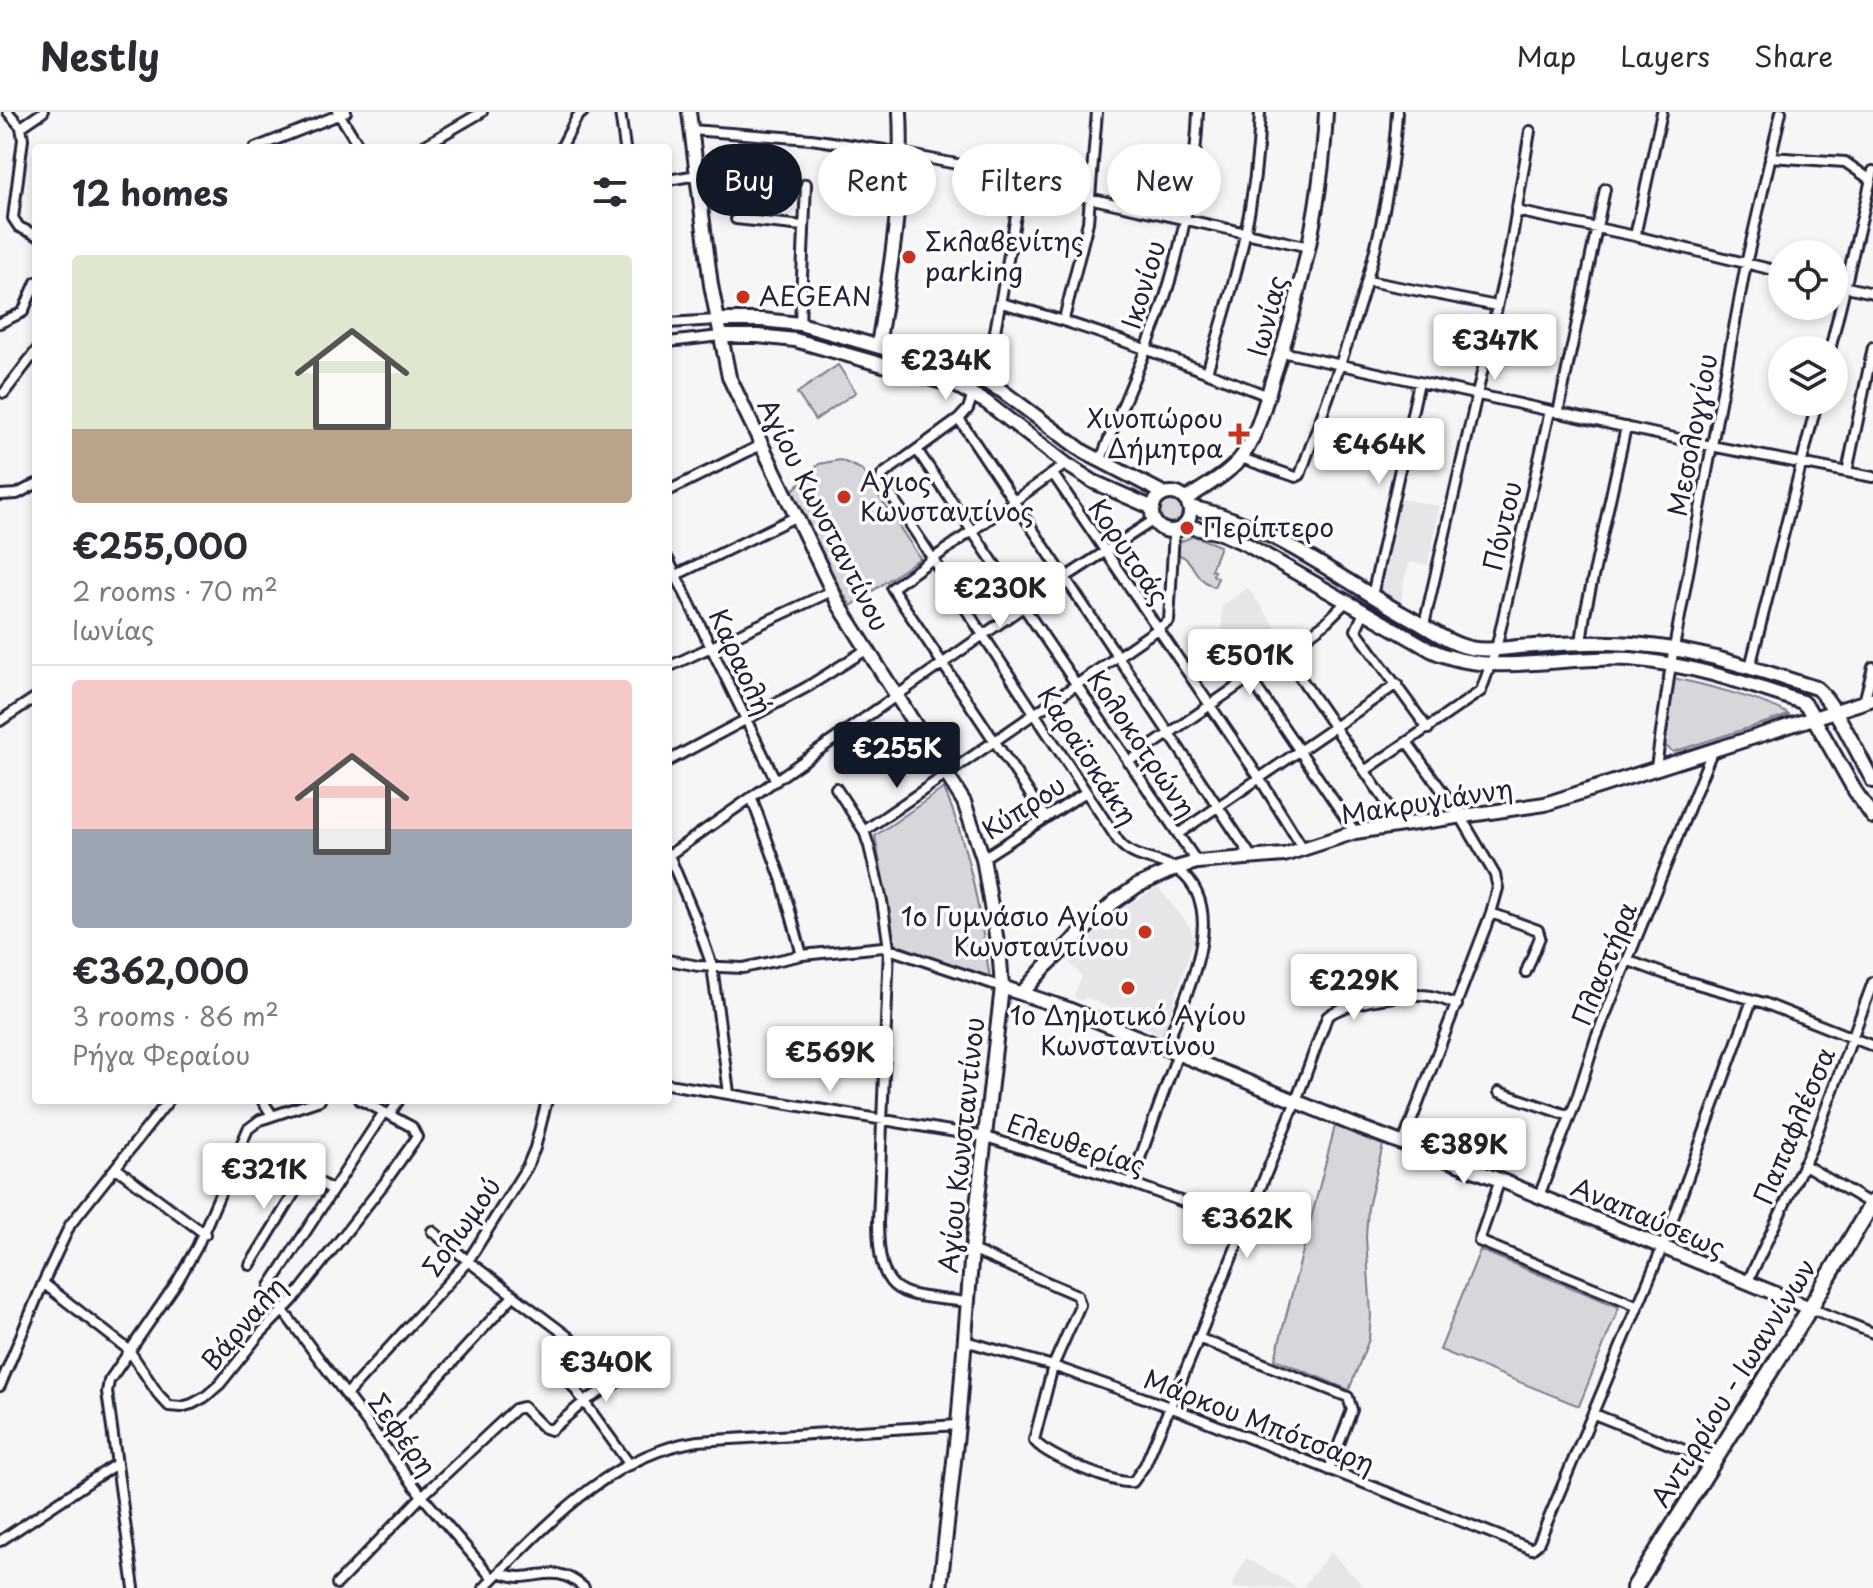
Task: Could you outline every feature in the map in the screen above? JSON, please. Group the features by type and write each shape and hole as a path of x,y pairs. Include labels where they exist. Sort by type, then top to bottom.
{"main road":[{"name":"Αγίου Κωνσταντίνου","path":"689,112 696,168"},
{"path":"900,112 900,144"},
{"name":"Ιωνίας","path":"1187,504 1241,458 1268,396 1309,247 1321,176 1326,112"},
{"name":"Αγίου Κωνσταντίνου","path":"703,216 717,320 729,377 832,591 866,650 964,802 983,858 1002,982 972,1250 958,1425 940,1588"},
{"path":"878,345 896,216"},
{"path":"717,320 800,324 952,366 986,381 1100,462 1165,494 1178,495 1187,504 1247,524 1469,648 1581,643 1674,648 1750,667 1818,690 1873,781"},
{"path":"720,336 795,340 937,380 973,394 1066,464 1153,514 1164,530 1221,533 1246,544 1447,657 1463,662 1491,664 1601,658 1671,664 1711,672 1802,702 1873,817"},
{"path":"1153,514 1158,498 1165,494"},
{"path":"1179,529 1190,516 1187,504"},
{"name":"Μακρυγιάννη","path":"1025,990 1051,960 1114,902 1137,886 1176,868 1197,862 1284,855 1355,832 1545,804 1869,700"},
{"name":"Αναπαύσεως","path":"1002,982 1055,1000 1068,1009 1500,1180 1810,1308"},
{"name":"Αντιρρίου - Ιωαννίνων","path":"1634,1588 1810,1308 1872,1203"}],"street":[{"path":"8,112 21,127 23,151 13,218 19,227 32,233"},
{"path":"21,127 43,112"},
{"path":"427,144 482,112"},
{"path":"563,144 577,117 583,112"},
{"path":"620,112 624,144"},
{"path":"1091,187 1097,112"},
{"name":"Ικονίου","path":"1100,462 1167,289 1195,162 1198,112"},
{"path":"1207,372 1247,232 1258,164 1260,112"},
{"path":"1241,458 1299,476 1368,281 1391,172 1397,112"},
{"path":"1635,236 1662,112"},
{"name":"Μεσολογγίου","path":"1656,767 1671,664 1711,446 1746,264 1781,112"},
{"path":"265,144 341,113 358,144"},
{"path":"691,130 843,144"},
{"path":"1424,625 1497,306 1530,131"},
{"path":"1770,157 1845,162 1872,176 1848,278"},
{"path":"672,179 696,175"},
{"path":"800,324 806,184"},
{"name":"Πόντου","path":"1366,770 1480,693 1496,649 1605,189"},
{"path":"1091,199 1309,247"},
{"path":"1516,211 1768,269"},
{"path":"986,381 1016,216"},
{"path":"1064,319 1089,216"},
{"path":"736,219 803,226"},
{"path":"1368,281 1497,306"},
{"path":"1848,287 1873,293"},
{"path":"0,323 23,312 32,291"},
{"path":"1001,303 1064,319 1268,396"},
{"path":"672,323 717,320"},
{"path":"672,342 720,336"},
{"path":"1847,472 1873,347"},
{"path":"1282,352 1711,446 1873,477"},
{"path":"4,393 32,356"},
{"path":"1372,596 1419,382"},
{"path":"917,450 959,419 968,409 973,394"},
{"path":"1750,667 1813,416"},
{"path":"959,419 1251,856"},
{"path":"1581,643 1626,427"},
{"path":"672,489 761,445"},
{"name":"Καραϊσκάκη","path":"917,450 882,475 882,484 1122,846 1141,857 1176,868"},
{"name":"Κολοκοτρώνη","path":"917,450 1197,862"},
{"path":"1046,818 892,588 1066,464"},
{"name":"Κορυτσάς","path":"1053,474 1260,779 1304,850"},
{"path":"0,495 17,494 32,486"},
{"path":"672,851 752,799 1153,514"},
{"path":"672,577 795,517"},
{"path":"864,831 1170,619 1179,529"},
{"name":"Καραολή","path":"672,577 712,647 776,781"},
{"path":"672,665 832,591"},
{"path":"1128,762 1284,654 1324,624 1346,602"},
{"path":"1364,612 1356,629 1428,729"},
{"path":"672,759 746,722 866,650"},
{"path":"1284,654 1402,825"},
{"path":"1869,700 1873,667"},
{"path":"1250,678 1355,832"},
{"path":"1178,834 1397,684"},
{"path":"0,721 32,700"},
{"path":"1403,1143 1491,913 1497,880 1461,817 1407,742"},
{"name":"Πλαστήρα","path":"1539,1196 1596,1038 1713,749"},
{"path":"836,788 864,831 876,871 889,948 878,1244 885,1275 892,1286 907,1294 967,1302"},
{"name":"Κύπρου","path":"983,858 1086,792"},
{"path":"752,799 784,887 802,955"},
{"path":"672,863 712,966 729,1093"},
{"path":"1165,1048 1194,971 1204,931 1197,895 1187,878 1176,868"},
{"path":"1491,913 1538,930 1540,937 1526,972"},
{"path":"672,961 756,967 802,955 875,947 889,948 1002,982"},
{"path":"1629,961 1752,1000 1873,1046"},
{"name":"Παπαφλέσσα","path":"1747,1283 1803,1164 1873,982"},
{"path":"972,1250 1077,1295 1080,1305 1053,1366 1033,1436 1040,1449 1118,1482 1133,1482 1139,1476 1170,1407 1296,1101 1323,1025 1331,1012 1418,995 1457,1005"},
{"path":"1714,1462 1594,1414 1636,1305 1663,1246 1752,1000"},
{"path":"1131,1183 1178,1053"},
{"name":"Ελευθερίας","path":"672,1085 986,1137 1131,1183 1244,1224"},
{"path":"1499,1092 1570,1116"},
{"path":"0,1386 70,1225 166,1104"},
{"path":"265,1104 272,1115"},
{"path":"134,1588 107,1387 110,1378 177,1282 205,1234 245,1135 255,1122 307,1104"},
{"path":"368,1104 387,1114"},
{"path":"284,1310 271,1296 270,1286 332,1190 396,1104"},
{"name":"Σολωμού","path":"347,1394 468,1261 530,1162 546,1104"},
{"name":"Βάρναλη","path":"43,1283 129,1350 165,1403 173,1407 188,1405 216,1388 259,1335 284,1310 417,1137 412,1127 387,1114"},
{"path":"280,1158 332,1190"},
{"path":"1803,1164 1872,1203"},
{"path":"116,1168 205,1234"},
{"path":"250,1265 306,1174"},
{"path":"1500,1180 1479,1241 1636,1305"},
{"path":"432,1231 570,1338"},
{"path":"381,1440 514,1295"},
{"path":"1810,1308 1873,1333"},
{"name":"Σεφέρη","path":"284,1310 422,1496 496,1576"},
{"path":"1198,1338 1348,1397 1352,1410 1329,1470"},
{"name":"Μάρκου Μπότσαρη","path":"965,1341 1053,1366 1170,1407 1529,1549 1535,1548 1594,1414"},
{"path":"337,1584 422,1496 515,1409 523,1407 544,1428 551,1430 585,1401 651,1362"},
{"path":"556,1363 630,1465"},
{"path":"484,1588 570,1504 659,1450 698,1441 958,1425"},
{"path":"0,1541 116,1464"},
{"path":"496,1576 519,1580 562,1573 584,1588"}],"shaded area":[{"path":"838,365 856,392 815,420 797,393"},
{"path":"840,460 861,469 920,558 851,606 825,564 790,493 819,464"},
{"path":"1395,498 1440,506 1428,565 1410,562 1401,604 1376,588"},
{"path":"1171,500 1180,503 1183,512 1180,521 1171,524 1162,521 1159,512 1162,503"},
{"path":"1194,536 1220,546 1211,570 1218,578 1214,587 1201,579 1188,561 1178,554 1179,542"},
{"path":"1248,588 1287,644 1249,671 1222,633 1222,606"},
{"path":"1671,678 1751,699 1789,715 1673,752 1663,744"},
{"path":"944,788 967,858 990,979 895,944 875,836"},
{"path":"1158,887 1190,927 1194,939 1163,1035 1118,1016 1119,1012 1085,997 1083,1001 1073,997 1082,977 1066,958 1103,928 1116,912"},
{"path":"1335,1126 1383,1145 1368,1207 1369,1339 1349,1390 1275,1359"},
{"path":"1480,1250 1619,1307 1579,1406 1440,1350"},
{"path":"1331,1552 1365,1588 1302,1588"},
{"path":"1246,1558 1298,1588 1231,1588"}],"place":[{"name":"Σκλαβενίτης parking","path":"909,257"},
{"name":"AEGEAN","path":"743,297"},
{"name":"Χινοπώρου Δήμητρα","path":"1239,434"},
{"name":"Αγιος Κωνσταντίνος","path":"844,497"},
{"name":"Περίπτερο","path":"1187,528"},
{"name":"1ο Γυμνάσιο Αγίου Κωνσταντίνου","path":"1145,932"},
{"name":"1ο Δημοτικό Αγίου Κωνσταντίνου","path":"1128,988"}]}
